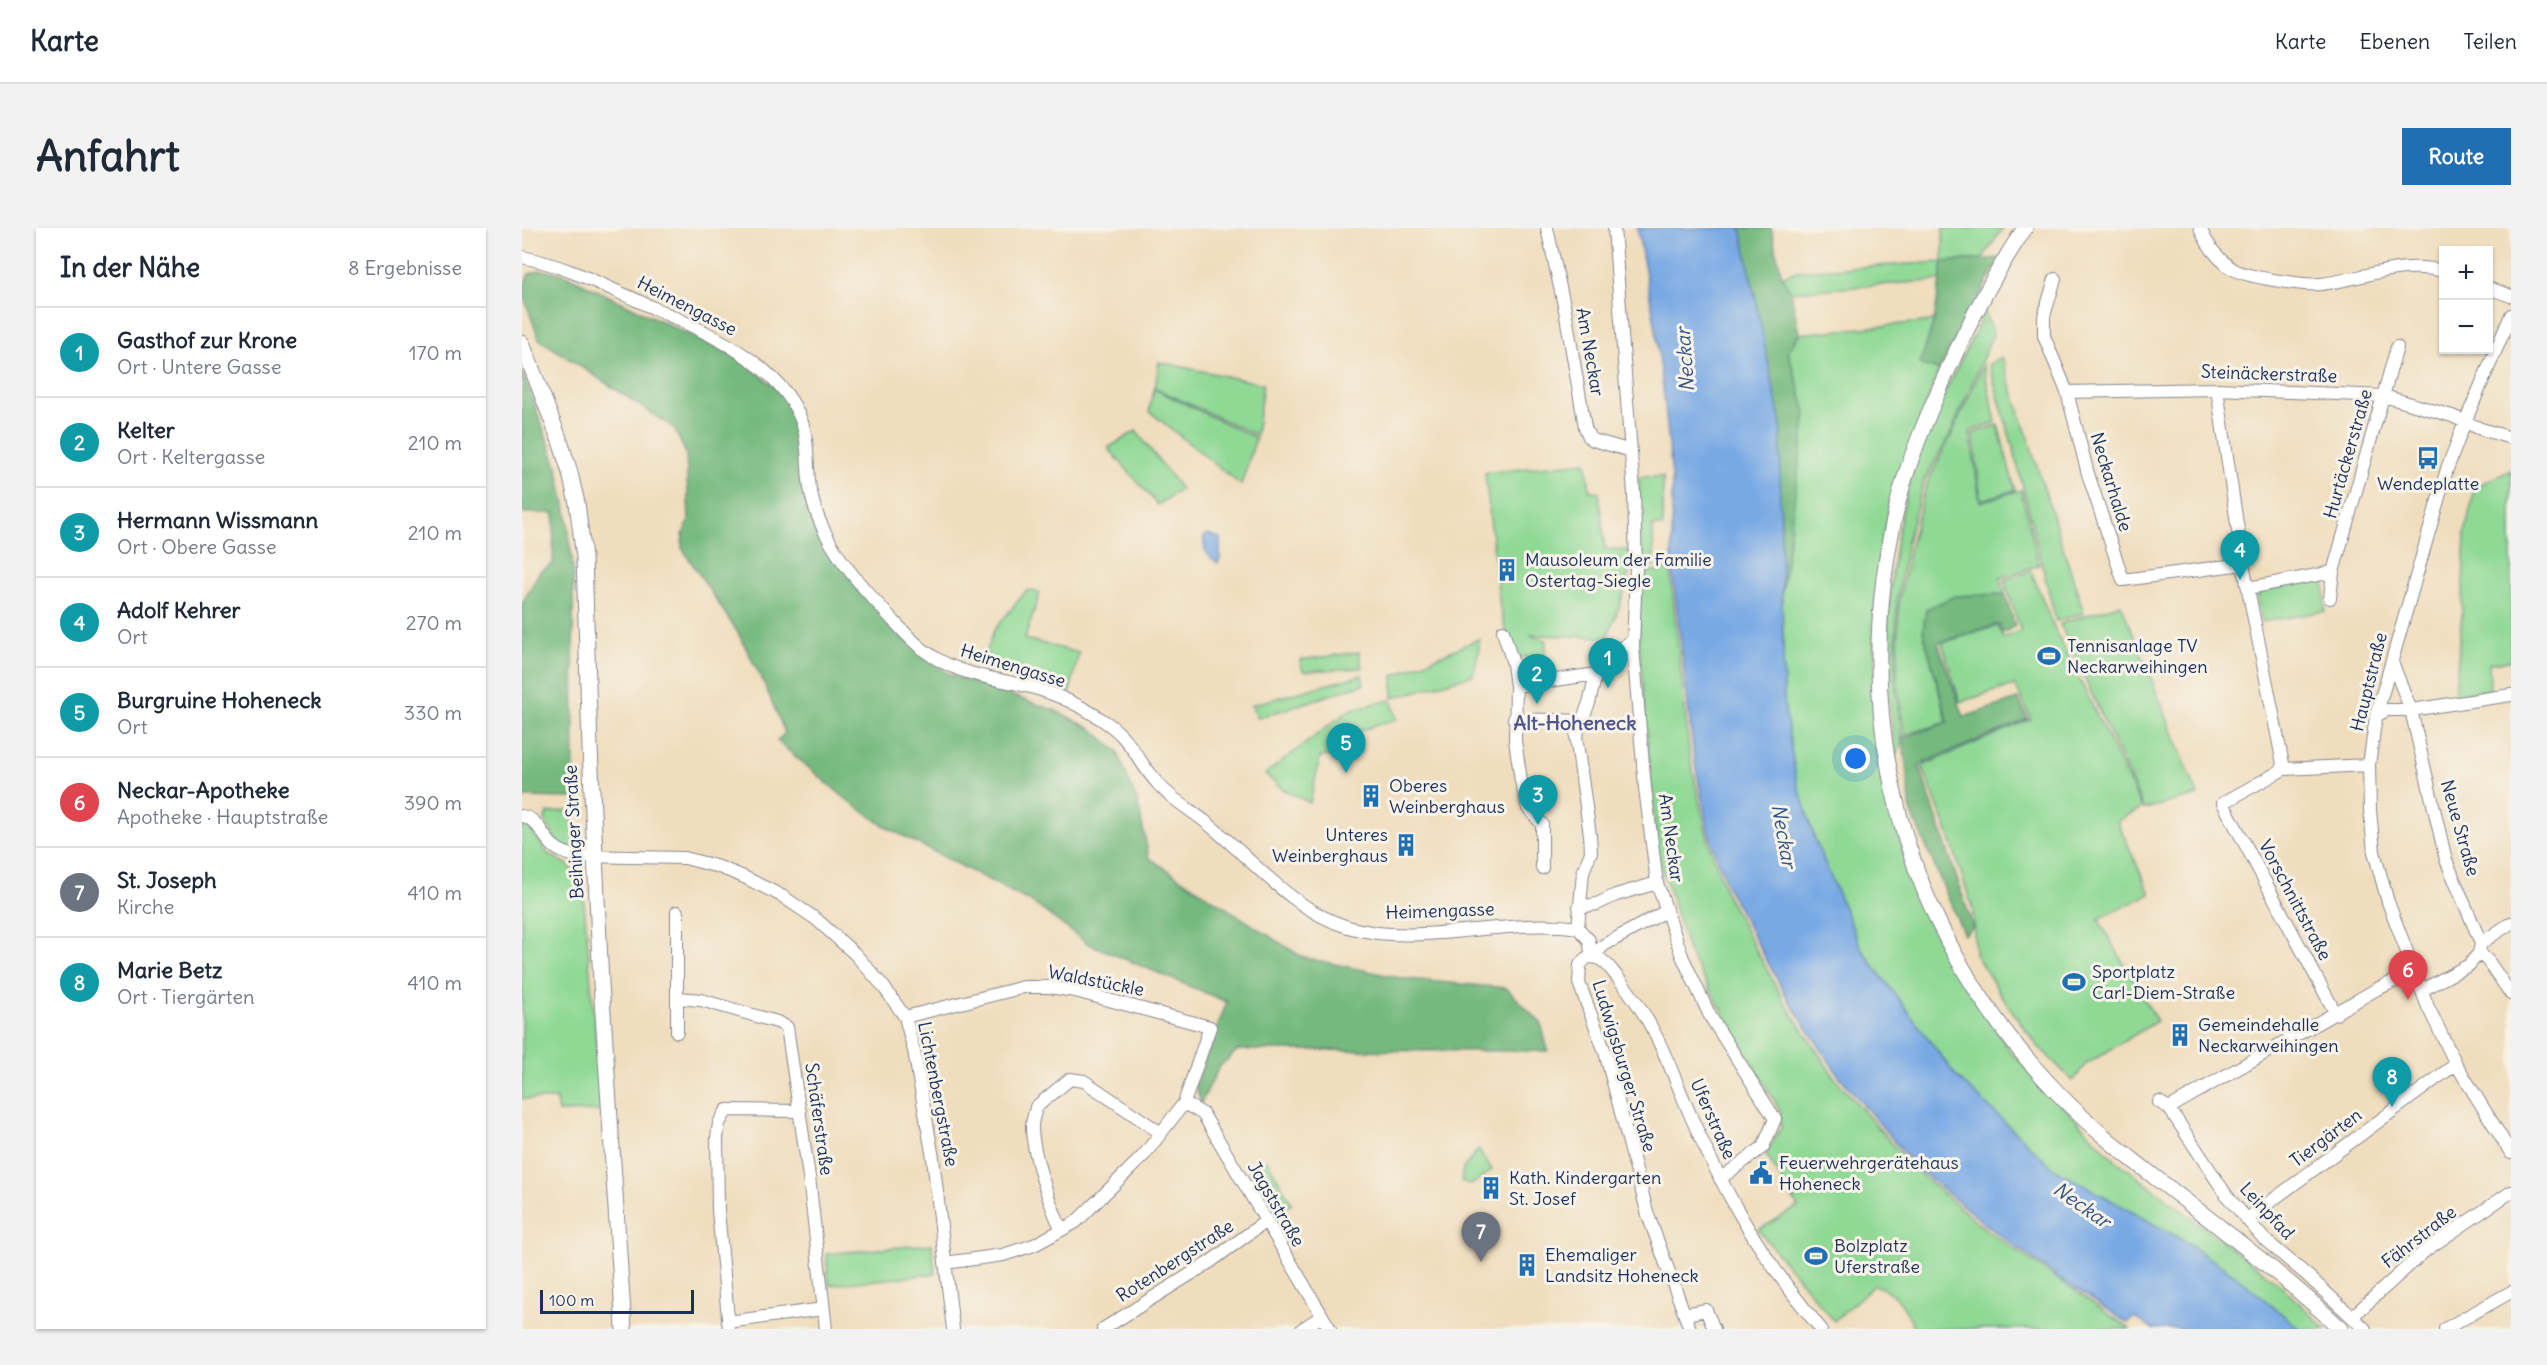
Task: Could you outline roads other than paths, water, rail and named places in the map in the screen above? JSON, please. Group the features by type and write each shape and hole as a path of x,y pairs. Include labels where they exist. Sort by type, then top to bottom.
{"main road":[{"path":"2025,228 1973,316 1921,431 1904,480 1887,552 1880,617 1880,679 1886,755 1905,841 1930,909 1977,994 2029,1062 2070,1106 2107,1140 2248,1250 2342,1329"},
{"name":"Beihinger Straße","path":"522,343 561,441 577,503 584,557 595,856 624,1329"}],"street":[{"name":"Am Neckar","path":"1547,228 1565,310 1585,427 1589,437 1593,440 1631,451"},
{"name":"Am Neckar","path":"1614,228 1631,451 1636,568 1633,640 1645,788 1657,883 1682,956 1710,1016 1775,1119 1763,1147 1720,1179"},
{"path":"2200,228 2215,253 2232,270 2277,281 2317,285 2347,280 2387,268 2408,266 2439,269"},
{"name":"Heimengasse","path":"522,257 551,263 574,272 698,330 742,355 767,374 794,403 803,424 812,501 820,524 834,550 889,616 917,644 948,665 994,681 1038,690 1087,710 1111,726 1133,746 1155,781 1172,799 1205,821 1276,884 1304,904 1346,927 1377,932 1440,932 1490,927 1578,928"},
{"name":"Neckarhalde","path":"2055,279 2044,316 2044,336 2067,392 2088,474 2123,580 2243,564"},
{"path":"2493,290 2511,296"},
{"name":"Hauptstraße","path":"2511,315 2465,422 2431,522 2376,716 2369,765 2372,831 2380,877 2422,990 2456,1064 2511,1153"},
{"name":"Hurtäckerstraße","path":"2330,598 2333,572 2397,347"},
{"path":"2217,389 2243,564 2284,769 2369,765"},
{"name":"Steinäckerstraße","path":"2067,392 2217,389 2384,396 2452,416 2511,438"},
{"path":"2248,588 2333,572"},
{"path":"1503,631 1513,664 1516,686 1515,740 1526,799 1528,808 1542,824 1542,868"},
{"path":"1592,957 1589,940 1578,928 1583,872 1590,852 1590,835 1576,736 1589,703 1596,674 1609,656 1633,640"},
{"name":"Neue Straße","path":"2392,662 2411,710 2446,860 2480,948 2511,994"},
{"path":"1516,686 1596,674"},
{"path":"2376,716 2387,710 2411,710 2510,699"},
{"path":"1514,719 1582,721"},
{"name":"Vorschnittstraße","path":"2284,769 2223,803 2336,1014"},
{"name":"Lichtenbergstraße","path":"522,816 537,824 544,837 561,852 595,856 685,858 719,867 782,896 816,919 855,954 883,986 906,1017 916,1062 933,1158 953,1329"},
{"path":"1579,907 1597,904 1616,895 1657,883"},
{"path":"1592,957 1604,945 1666,911"},
{"path":"677,912 677,1032"},
{"path":"2422,990 2469,965 2480,948 2511,923"},
{"name":"Uferstraße","path":"1592,957 1604,961 1632,993 1648,1017 1720,1179 1790,1292 1821,1329"},
{"name":"Ludwigsburger Straße","path":"1592,957 1581,962 1579,983 1605,1052 1648,1215 1690,1329"},
{"path":"2336,1014 2377,989 2415,972"},
{"name":"Waldstückle","path":"906,1017 1024,987 1049,987 1075,991 1210,1027 1184,1103"},
{"name":"Schäferstraße","path":"678,998 701,1000 787,1027 800,1111 826,1329"},
{"name":"Leinpfad","path":"2336,1014 2164,1105 2228,1196 2264,1239 2365,1329"},
{"name":"Tiergärten","path":"2247,1220 2456,1064"},
{"path":"1062,1230 1055,1217 1040,1166 1032,1126 1036,1107 1070,1079 1084,1081 1161,1133"},
{"path":"945,1263 1003,1255 1034,1245 1076,1222 1129,1170 1184,1103"},
{"name":"Jagststraße","path":"1184,1103 1203,1114 1322,1316 1327,1320 1330,1329"},
{"path":"800,1111 727,1110 719,1123 717,1138 718,1210 728,1326 824,1309"},
{"name":"Fährstraße","path":"2353,1316 2426,1250 2511,1192"},
{"name":"Rotenbergstraße","path":"1103,1329 1210,1262 1266,1221"},
{"path":"2445,1329 2511,1292"},
{"path":"1685,1314 1706,1310 1714,1329"},
{"path":"1302,1329 1322,1316"}],"water":[{"name":"Neckar","path":"1637,228 1741,228 1781,425 1784,703 1796,779 1815,840 1862,950 1956,1076 2053,1168 2177,1237 2235,1275 2300,1329 2152,1329 2134,1317 2128,1323 2059,1278 1985,1224 1917,1168 1839,1076 1789,1001 1729,891 1709,834 1694,758 1672,566 1672,478 1665,405 1655,323"},
{"path":"1208,534 1220,538 1218,563 1211,558 1205,548 1204,536"}],"place":[{"name":"Wendeplatte","path":"2428,458"},
{"name":"Mausoleum der Familie Ostertag-Siegle","path":"1507,570"},
{"name":"Adolf Kehrer","path":"2240,580"},
{"name":"Tennisanlage TV Neckarweihingen","path":"2049,656"},
{"name":"Gasthof zur Krone","path":"1608,688"},
{"name":"Kelter","path":"1537,704"},
{"name":"Burgruine Hoheneck","path":"1346,773"},
{"name":"Oberes Weinberghaus","path":"1371,796"},
{"name":"Hermann Wissmann","path":"1538,825"},
{"name":"Unteres Weinberghaus","path":"1406,845"},
{"name":"Sportplatz Carl-Diem-Straße","path":"2074,982"},
{"name":"Neckar-Apotheke","path":"2408,1000"},
{"name":"Gemeindehalle Neckarweihingen","path":"2180,1035"},
{"name":"Marie Betz","path":"2392,1107"},
{"name":"Feuerwehrgerätehaus Hoheneck","path":"1761,1173"},
{"name":"Kath. Kindergarten St. Josef","path":"1491,1188"},
{"name":"Bolzplatz Uferstraße","path":"1816,1256"},
{"name":"St. Joseph","path":"1481,1262"},
{"name":"Ehemaliger Landsitz Hoheneck","path":"1527,1265"}],"district":[{"name":"Alt-Hoheneck","path":"1575,723"}]}
